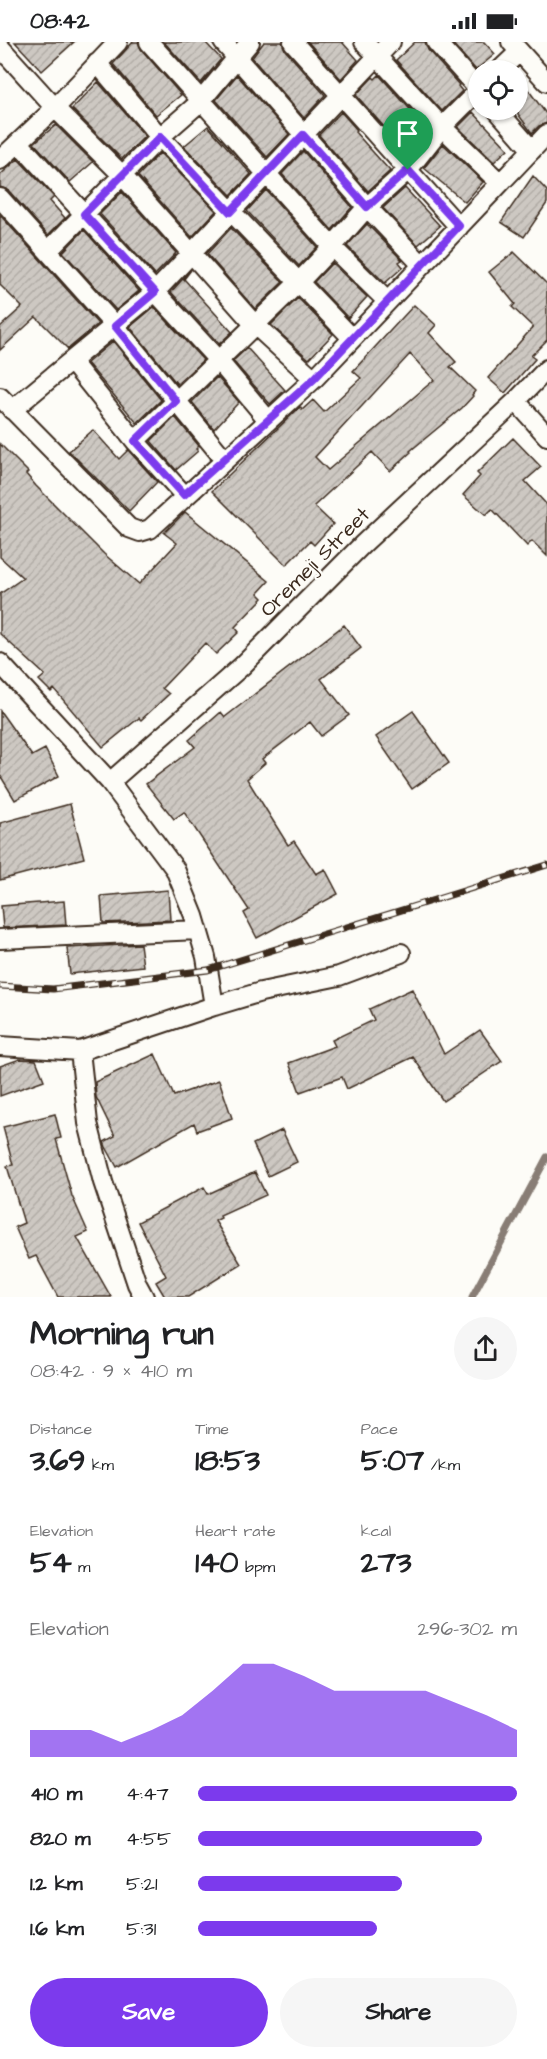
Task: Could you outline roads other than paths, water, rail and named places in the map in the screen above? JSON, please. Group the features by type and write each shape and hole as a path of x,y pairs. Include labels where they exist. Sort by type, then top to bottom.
{"street":[{"path":"0,160 55,108 117,42"},
{"path":"148,42 332,248 387,301"},
{"path":"223,42 367,207 422,265"},
{"path":"48,251 160,137 201,102 250,42"},
{"path":"293,42 459,226"},
{"path":"364,42 442,127 500,183"},
{"path":"391,42 155,292 71,361 6,404 129,528 140,532 150,528 314,379 547,134"},
{"path":"436,42 468,79"},
{"path":"0,47 55,108 122,175 254,324 314,379"},
{"path":"507,60 515,47 547,82"},
{"path":"97,63 160,137 352,338"},
{"path":"135,441 298,283 367,207 408,170 442,127 468,100"},
{"path":"505,120 532,150"},
{"path":"19,143 218,359 268,420"},
{"path":"0,198 115,326 225,460"},
{"path":"71,361 135,441 184,495"},
{"name":"Oremeji Street","path":"110,782 242,666 363,544 516,401 547,369"},
{"path":"516,401 547,436"},
{"path":"0,663 110,782 175,869 206,957 214,1006"},
{"path":"0,939 198,930"},
{"path":"0,1046 80,1051 214,1006 261,992 339,976 401,953"},
{"path":"80,1051 88,1123 103,1182 137,1284 144,1297"}],"waterway":[{"path":"472,1297 547,1157"}],"railway":[{"path":"0,986 53,989 208,970 547,865"}]}
